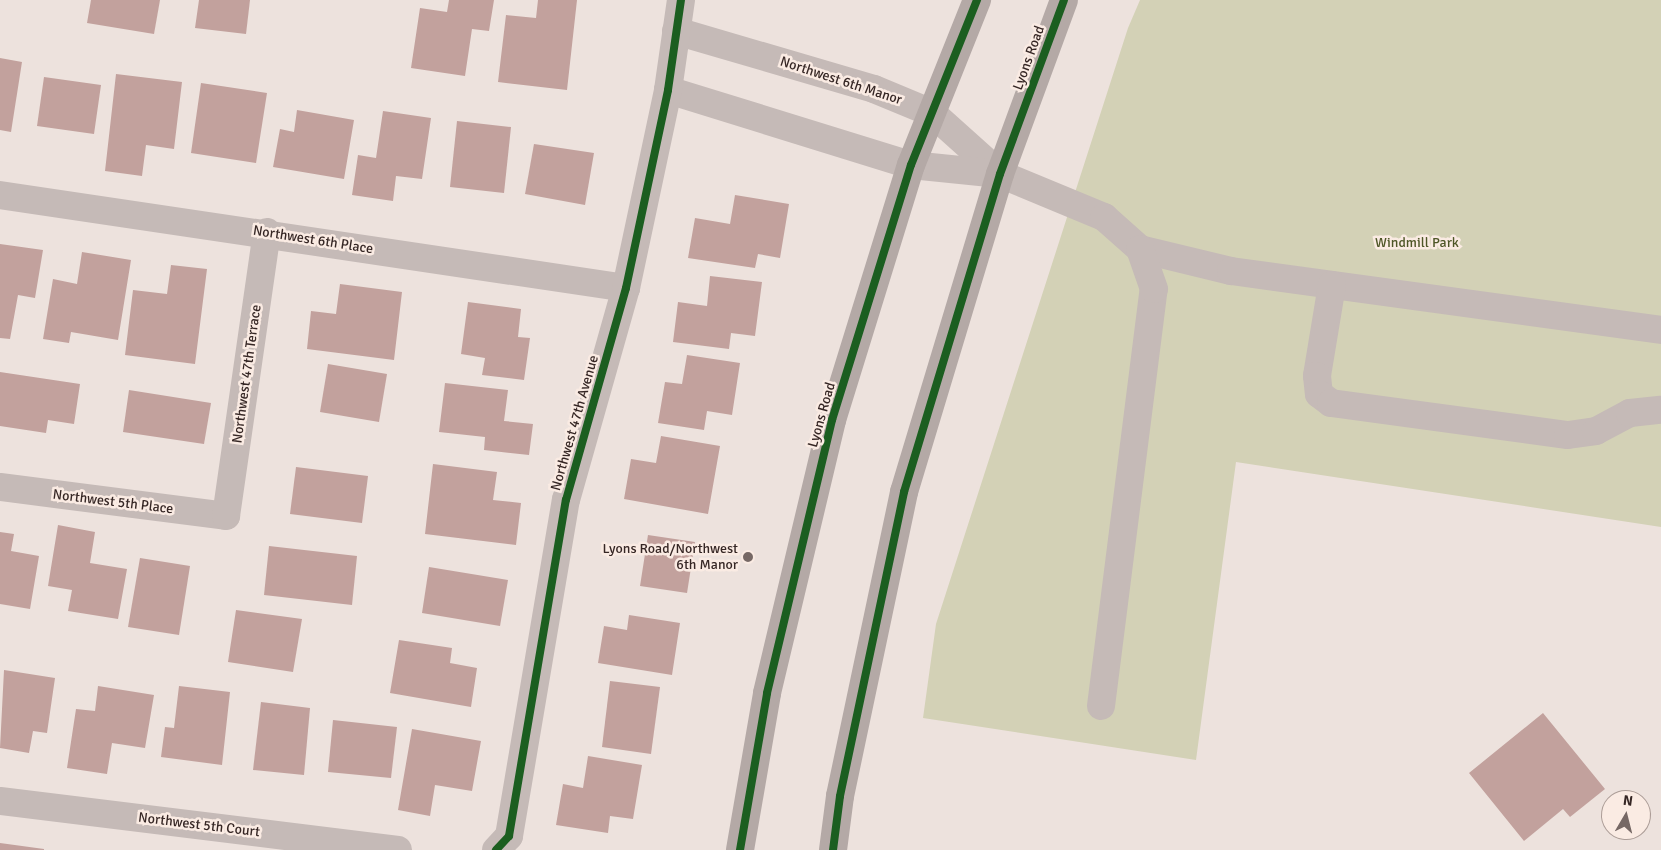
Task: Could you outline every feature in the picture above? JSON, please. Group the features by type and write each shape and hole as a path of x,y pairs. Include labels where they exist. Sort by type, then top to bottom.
{"main road":[{"name":"Lyons Road","path":"740,850 767,693 832,420 911,165 977,0"},
{"name":"Lyons Road","path":"833,850 843,779 904,492 1000,174 1064,0"}],"street":[{"name":"Northwest 47th Avenue","path":"496,850 509,836 566,500 626,288 668,90 681,0"},
{"name":"Northwest 6th Manor","path":"676,31 874,90 932,113 1000,174"},
{"path":"668,90 911,165 1000,174 1104,217 1140,249 1231,270 1661,330"},
{"name":"Northwest 6th Place","path":"0,194 267,232 626,288"},
{"name":"Northwest 47th Terrace","path":"226,516 267,232"},
{"path":"1101,706 1154,289 1140,249"},
{"path":"1332,285 1317,376 1319,394 1331,403 1568,435 1596,431 1630,413 1661,410"},
{"name":"Northwest 5th Place","path":"0,487 226,516"},
{"name":"Northwest 5th Court","path":"0,801 398,850"}],"green space":[{"name":"Windmill Park","path":"1140,0 1661,0 1661,527 1236,462 1196,760 923,718 936,624 1128,28"}],"building":[{"path":"91,0 160,0 154,34 87,23"},
{"path":"199,0 250,0 246,34 195,28"},
{"path":"449,0 494,0 489,31 472,29 465,76 411,68 420,8 447,12"},
{"path":"538,0 577,0 567,90 498,82 506,15 536,18"},
{"path":"0,58 22,62 11,132 0,130"},
{"path":"116,74 182,82 174,149 146,145 142,176 105,171"},
{"path":"44,77 101,85 94,134 37,126"},
{"path":"201,83 267,93 256,163 191,153"},
{"path":"297,110 354,120 344,179 273,167 280,129 294,132"},
{"path":"383,111 431,118 422,179 396,176 393,201 352,195 358,155 376,158"},
{"path":"457,121 511,127 504,193 450,187"},
{"path":"534,144 594,153 585,205 525,194"},
{"path":"735,195 789,204 780,258 758,254 755,268 688,258 695,218 730,224"},
{"path":"0,244 43,250 35,298 18,295 10,339 0,338"},
{"path":"82,252 131,260 118,340 71,332 69,343 43,339 53,279 77,284"},
{"path":"171,265 207,269 195,364 125,355 133,290 167,294"},
{"path":"710,276 762,282 755,336 731,333 729,349 673,342 678,302 707,306"},
{"path":"340,284 402,292 394,360 307,349 311,311 336,314"},
{"path":"468,302 521,309 518,337 530,338 524,380 482,375 485,358 461,354"},
{"path":"687,355 740,363 732,415 707,411 704,430 658,423 665,382 682,384"},
{"path":"328,364 387,374 379,422 320,412"},
{"path":"0,372 80,384 74,424 48,420 46,433 0,426"},
{"path":"445,383 508,390 504,421 533,424 529,455 484,450 485,437 439,432"},
{"path":"129,390 211,403 204,444 123,432"},
{"path":"661,436 720,446 708,514 624,499 631,459 656,463"},
{"path":"433,464 497,472 493,500 521,503 516,545 425,534"},
{"path":"296,467 368,476 362,523 290,514"},
{"path":"58,525 95,532 90,563 127,569 118,619 68,611 72,590 48,586"},
{"path":"0,532 14,534 11,551 39,556 30,609 0,604"},
{"path":"648,535 695,542 687,593 640,586"},
{"path":"269,546 357,556 352,605 264,595"},
{"path":"140,558 190,566 179,635 128,627"},
{"path":"429,567 508,580 500,626 422,613"},
{"path":"236,610 302,619 293,672 228,662"},
{"path":"629,615 680,623 672,675 598,663 604,626 627,630"},
{"path":"399,640 452,648 450,663 477,668 471,707 390,693"},
{"path":"4,670 55,678 47,733 33,731 29,753 0,748"},
{"path":"610,681 660,687 651,754 602,747"},
{"path":"98,686 154,695 145,748 112,743 107,774 67,768 76,709 95,711"},
{"path":"179,686 230,692 222,765 161,757 165,727 174,728"},
{"path":"261,702 310,708 304,775 253,770"},
{"path":"1543,713 1605,789 1601,790 1601,792 1570,817 1563,809 1524,841 1469,773"},
{"path":"333,720 397,727 391,778 328,772"},
{"path":"412,729 481,741 472,791 435,785 430,816 398,810"},
{"path":"588,756 642,765 633,819 610,816 608,833 556,825 563,784 583,788"},
{"path":"0,843 44,849 44,850 0,850"}],"cycle path":[{"path":"496,850 509,836 566,500 626,288 668,90 681,0"},
{"path":"740,850 767,693 832,420 911,165 977,0"},
{"path":"833,850 840,796 904,492 1000,174 1064,0"}],"place":[{"name":"Lyons Road/Northwest 6th Manor","path":"748,557"}]}
